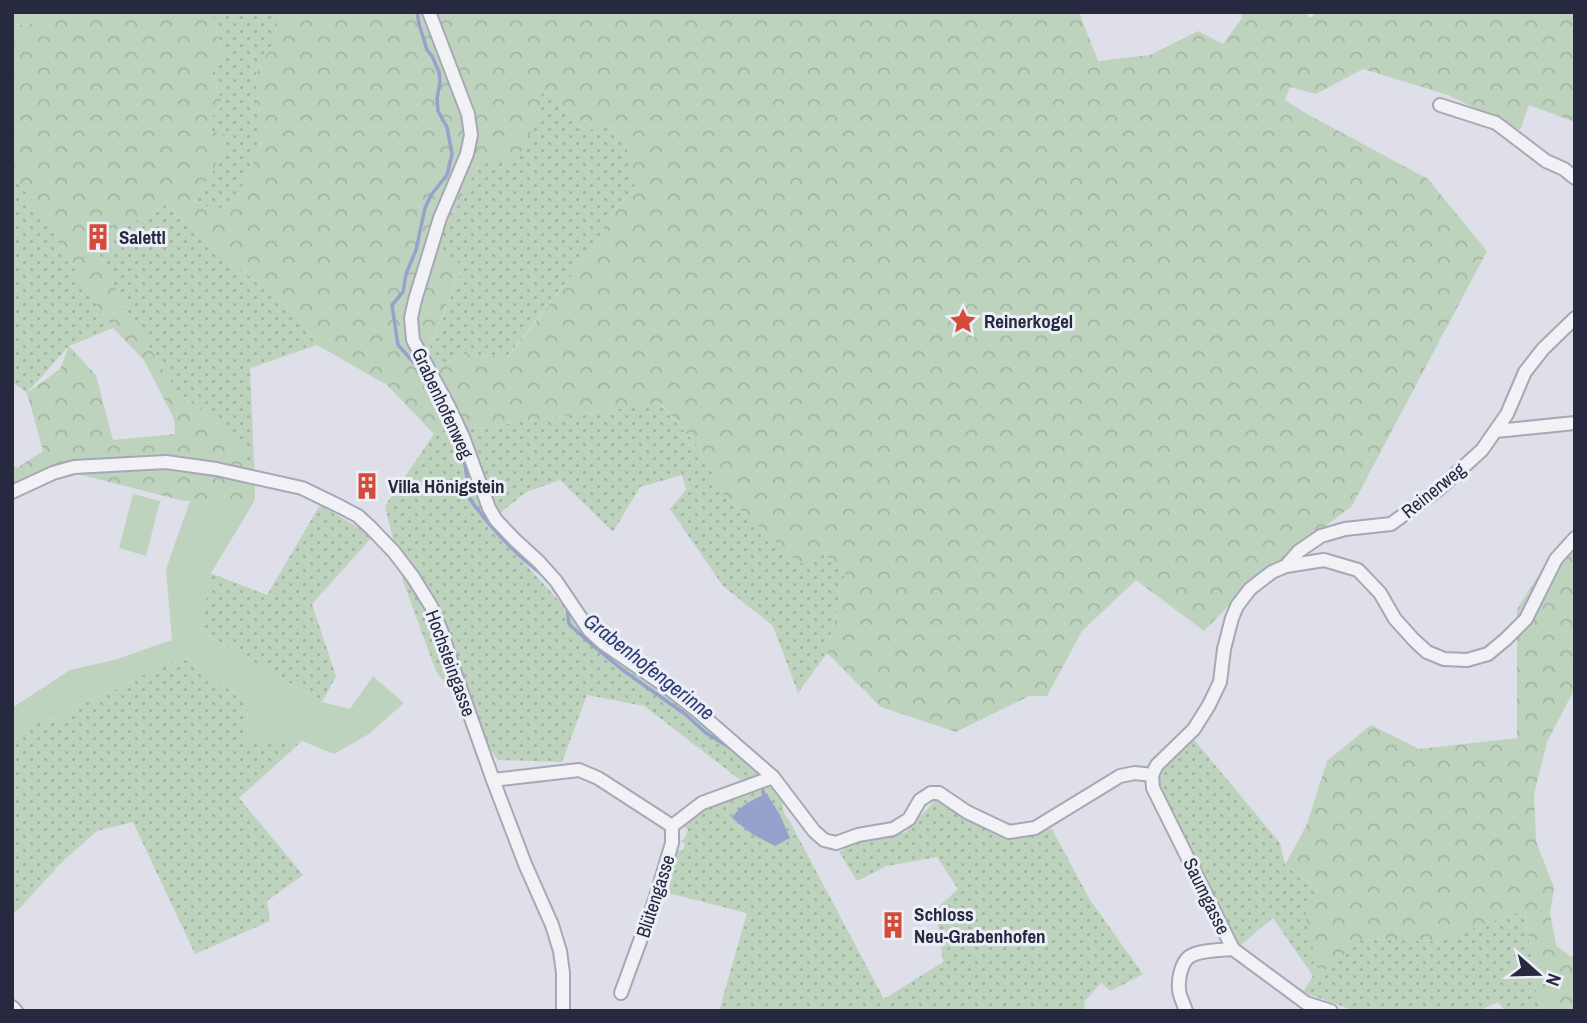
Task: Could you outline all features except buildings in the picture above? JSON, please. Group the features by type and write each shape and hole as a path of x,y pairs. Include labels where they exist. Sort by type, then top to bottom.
{"street":[{"name":"Grabenhofenweg","path":"429,12 468,114 471,135 467,155 440,218 415,300 411,318 413,340 458,427 489,508 502,527 556,580 589,630 695,709 773,776 814,831 824,840 836,843 858,835 893,829 909,819 920,800 931,793 939,793 967,812 1009,832 1034,828 1120,776 1135,773 1152,775"},
{"path":"1440,105 1496,123 1546,161 1564,169 1575,178"},
{"name":"Reinerweg","path":"1286,566 1299,551 1321,536 1345,529 1391,524 1439,489 1482,450 1507,414 1525,373 1542,349 1575,318"},
{"path":"1496,431 1575,423"},
{"name":"Hochsteingasse","path":"12,492 53,473 74,467 166,462 216,469 302,488 341,506 371,528 413,577 441,630 493,780 552,925 563,973 563,1011"},
{"path":"1152,775 1157,765 1194,730 1209,705 1220,682 1224,649 1237,606 1250,589 1272,572 1286,566 1324,560 1358,570 1380,593 1395,619 1427,652 1444,659 1467,660 1488,654 1526,619 1556,559 1575,538"},
{"path":"493,780 579,770 598,778 672,825 702,803 773,776"},
{"name":"Saumgasse","path":"1152,775 1153,788 1233,949 1306,1003 1331,1011"},
{"name":"Blütengasse","path":"621,993 662,877 672,843 672,825"},
{"path":"1186,1011 1179,989 1180,976 1189,956 1205,951 1233,949"},
{"path":"12,1007 16,1011"}],"green space":[{"path":"12,12 48,12 30,24 12,25"},
{"path":"48,12 211,12 224,61 211,71 223,105 211,118 208,130 228,136 213,171 194,200 215,211 237,199 262,142 255,76 273,43 280,12 1079,12 1098,61 1150,55 1198,31 1223,44 1242,18 1241,12 1305,12 1310,18 1317,12 1575,12 1575,122 1529,105 1520,130 1448,95 1363,69 1316,94 1290,87 1285,100 1428,179 1487,251 1352,506 1254,580 1204,631 1136,580 1082,631 1047,696 1029,696 956,732 881,707 827,653 845,573 821,551 801,564 723,494 698,446 660,403 434,434 387,385 317,345 295,313 165,205 148,217 95,233 92,235 93,241 123,304 176,391 212,419 245,452 255,484 255,499 249,510 180,500 78,474 67,464 12,486 12,465 17,468 43,451 27,393 60,369 69,346 96,375 113,440 175,434 174,419 144,360 113,328 94,301 55,235 12,172 12,25 30,24","holes":["542,91 555,99 584,131 608,125 623,134 636,185 620,203 599,241 508,357 465,354 434,367 425,357 463,266 435,246 479,164 517,160 540,113"]},
{"path":"211,12 280,12 273,43 255,76 262,141 237,199 215,211 194,200 213,171 227,137 207,130 211,118 223,105 211,70 224,61"},
{"path":"542,91 555,99 584,131 608,125 623,134 636,185 620,203 599,241 507,357 465,354 434,367 425,358 463,267 435,246 479,164"},
{"path":"12,172 113,328 69,346 27,393 12,382"},
{"path":"165,205 295,313 317,345 250,368 255,484 245,452 212,419 176,391 123,304 93,241 92,235 95,233 148,217"},
{"path":"659,403 698,446 723,494 801,563 821,551 845,573 827,653 798,693 773,626 723,586 670,509 686,490 682,475 640,487 613,532 560,480 526,492 488,523 593,638 667,687 773,777 781,795 784,814 884,999 943,962 936,909 958,889 937,857 887,866 857,881 839,852 854,843 906,832 937,798 1005,836 1052,829 1090,900 1143,974 1111,991 1101,983 1084,1002 1085,1011 719,1011 747,913 668,893 677,850 683,851 685,843 680,841 688,830 683,825 695,813 728,798 743,782 644,706 587,695 562,762 498,760 436,671 403,581 385,506 434,434"},
{"path":"133,494 160,501 146,556 119,548"},
{"path":"190,501 249,510 211,573 200,631 322,702 350,709 373,676 404,703 369,734 334,754 302,741 247,740 248,703 187,659 163,664 117,689 71,708 59,720 40,719 12,737 12,708 70,670 114,660 172,640 166,569"},
{"path":"320,505 373,536 312,604 336,676 322,702 200,631 211,573 267,595"},
{"path":"1575,548 1575,688 1547,742 1534,794 1536,841 1554,888 1550,913 1556,945 1570,956 1575,956 1575,1011 1539,1011 1525,910 1436,941 1363,939 1319,975 1305,916 1318,890 1285,865 1307,824 1327,761 1371,725 1419,749 1517,738 1517,609 1543,568"},
{"path":"187,659 248,703 247,740 302,741 239,798 303,875 267,901 270,921 195,954 133,822 97,831 61,863 12,914 12,737 40,719 59,720 71,708 117,689 163,664"},
{"path":"1191,736 1280,843 1285,865 1318,890 1363,939 1436,941 1525,910 1539,1011 1505,1011 1498,1002 1478,1011 1355,1011 1303,992 1313,976 1273,918 1237,948 1157,778"}],"water":[{"path":"767,794 790,838 775,846 752,834 732,818 747,803"}],"waterway":[{"name":"Grabenhofengerinne","path":"417,12 427,50 439,72 438,111 447,127 452,154 447,175 431,195 425,208 403,292 392,305 398,345 426,376 446,413 463,454 467,477 465,492 501,536 543,575"},
{"name":"Grabenhofengerinne","path":"567,606 569,624 590,643 685,714 706,733 734,750"},
{"name":"Grabenhofengerinne","path":"763,791 764,800"}],"place":[{"name":"Salettl","path":"98,237"},
{"name":"Reinerkogel","path":"963,321"},
{"name":"Villa Hönigstein","path":"367,486"},
{"name":"Schloss Neu-Grabenhofen","path":"893,925"}]}
